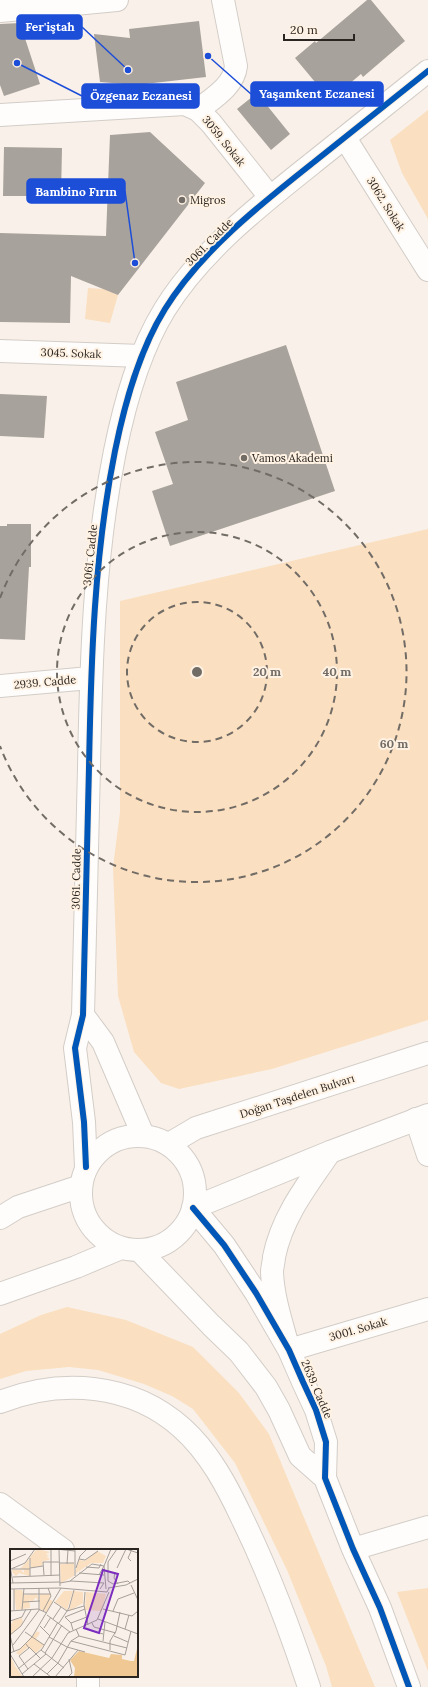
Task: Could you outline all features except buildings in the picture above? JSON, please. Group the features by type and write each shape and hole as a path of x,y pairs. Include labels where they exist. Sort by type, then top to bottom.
{"street":[{"path":"0,11 117,0"},
{"path":"198,110 229,84 235,72 236,66 223,0"},
{"name":"3061. Cadde","path":"84,1177 84,1122 75,1048 83,1015 90,678 96,590 103,521 110,478 128,398 151,334 165,309 187,279 234,230 270,197 428,71"},
{"name":"3059. Sokak","path":"0,115 185,104 198,110 211,123 270,197"},
{"name":"3062. Sokak","path":"345,138 428,270"},
{"name":"3045. Sokak","path":"0,351 142,356"},
{"name":"2939. Cadde","path":"0,686 90,678"},
{"path":"83,1015 103,1042 143,1135"},
{"name":"Doğan Taşdelen Bulvarı","path":"169,1144 196,1128 428,1053"},
{"path":"193,1208 330,1152 422,1117 428,1155"},
{"path":"0,1294 130,1249 157,1247 173,1238 185,1225 193,1208 195,1196 195,1184 192,1172 182,1156 169,1144 157,1138 143,1135 126,1136 110,1142 96,1153 84,1177 81,1199 84,1212 90,1224 98,1234 109,1242 130,1249"},
{"path":"289,1350 276,1299 272,1271 276,1247 300,1194 330,1152"},
{"path":"0,1218 18,1207 84,1177"},
{"name":"2639. Cadde","path":"193,1208 224,1245 241,1270 289,1350 316,1410 326,1442 325,1478 353,1549 380,1608 409,1687"},
{"name":"2639. Cadde","path":"130,1249 239,1352 269,1393 279,1410 300,1456 325,1478"},
{"name":"3001. Sokak","path":"289,1350 428,1308"},
{"path":"0,1402 28,1392 53,1388 96,1389 120,1394 148,1405 182,1428 210,1460 234,1501 271,1582 309,1687"},
{"path":"0,1504 62,1549"},
{"path":"353,1549 428,1527"}],"shaded area":[{"path":"428,110 428,219 402,173 390,140"},
{"path":"88,288 104,289 118,295 110,323 85,319"},
{"path":"428,529 428,1020 272,1069 179,1089 161,1083 134,1052 118,996 113,867 120,812 120,601"},
{"path":"67,1307 126,1320 193,1347 239,1393 269,1434 375,1687 332,1687 326,1666 287,1570 235,1463 193,1409 172,1396 144,1384 98,1370 69,1367 26,1371 0,1379 0,1334 41,1315"},
{"path":"428,1588 428,1671 397,1592"}],"cycle path":[{"path":"86,1167 84,1122 75,1048 83,1015 91,688 95,608 102,529 108,490 115,451 128,396 140,359 156,325 165,309 196,267 233,230 273,195 428,71"},
{"path":"193,1208 224,1245 256,1293 289,1350 316,1410 326,1442 325,1478 353,1549 380,1608 409,1687"}],"place":[{"name":"Yaşamkent Eczanesi","path":"208,56"},
{"name":"Özgenaz Eczanesi","path":"17,63"},
{"name":"Fer'iştah","path":"128,70"},
{"name":"Migros","path":"182,200"},
{"name":"Bambino Fırın","path":"135,263"},
{"name":"Vamos Akademi","path":"244,458"}]}
